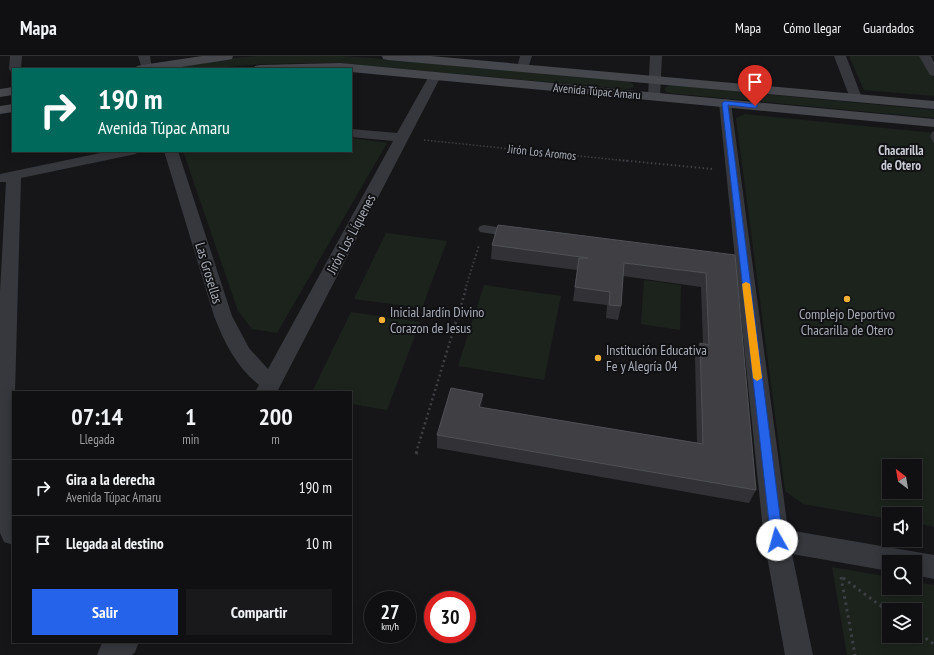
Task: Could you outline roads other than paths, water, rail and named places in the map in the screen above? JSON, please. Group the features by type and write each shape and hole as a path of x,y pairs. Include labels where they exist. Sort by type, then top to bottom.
{"main road":[{"path":"144,64 227,56"},
{"name":"Avenida Túpac Amaru","path":"388,56 524,62 654,81 934,105"},
{"name":"Avenida Túpac Amaru","path":"300,68 351,68"},
{"name":"Avenida Túpac Amaru","path":"352,68 934,123"},
{"path":"0,93 12,91"},
{"path":"0,110 12,108"}],"street":[{"path":"15,68 16,56"},
{"path":"654,96 656,56"},
{"path":"840,56 856,98"},
{"path":"925,56 934,72"},
{"name":"Jirón Los Líquenes","path":"268,387 435,76"},
{"path":"725,103 734,171 736,262 777,540 799,655"},
{"path":"352,133 403,138"},
{"path":"12,532 6,520 1,484 7,177 126,152"},
{"name":"Las Grosellas","path":"171,152 230,334 242,353 268,387"},
{"path":"484,229 531,235"},
{"path":"777,540 882,558"},
{"path":"922,564 934,567"},
{"path":"111,655 125,643"},
{"path":"124,655 130,643"}],"place":[{"name":"Complejo Deportivo Chacarilla de Otero","path":"847,299"},
{"name":"Inicial Jardín Divino Corazon de Jesus","path":"382,320"},
{"name":"Institución Educativa Fe y Alegría 04","path":"598,358"}],"district":[{"name":"Chacarilla de Otero","path":"901,158"}]}
